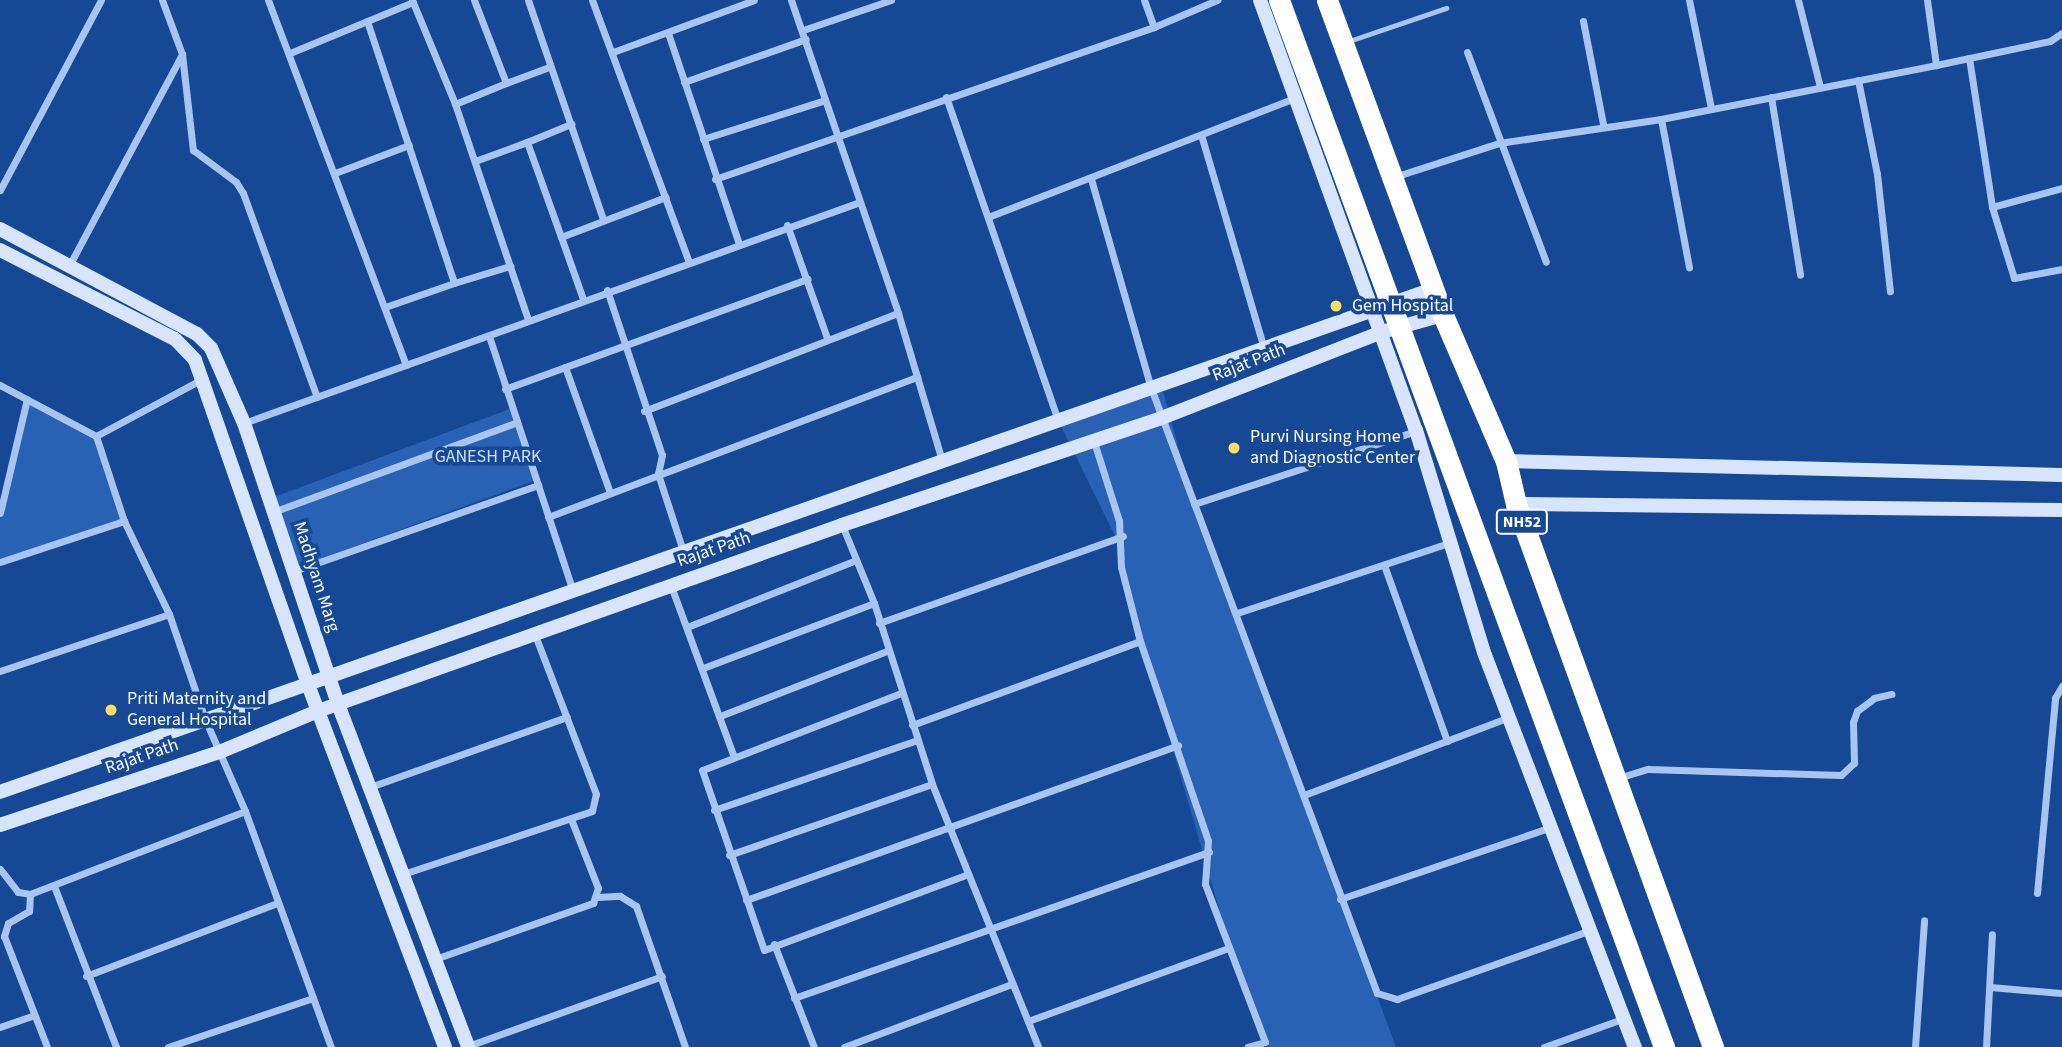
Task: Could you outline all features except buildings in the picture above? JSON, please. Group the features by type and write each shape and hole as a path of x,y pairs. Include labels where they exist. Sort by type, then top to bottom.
{"highway":[{"name":"NH52","path":"1279,0 1383,305 1664,1047"},
{"name":"NH52","path":"1327,0 1443,315 1506,461 1516,504 1713,1047"}],"street":[{"path":"0,190 101,0"},
{"path":"162,0 182,54 193,150 236,182 243,193 317,397"},
{"path":"268,0 407,365"},
{"path":"474,0 506,83"},
{"path":"528,0 603,219"},
{"path":"592,0 689,262"},
{"path":"613,52 754,0"},
{"path":"791,0 898,313 942,461"},
{"path":"803,30 891,0"},
{"path":"1144,0 1154,27"},
{"path":"715,179 1154,27 1217,0"},
{"path":"1260,0 1293,99 1383,305"},
{"path":"1689,0 1711,108"},
{"path":"1798,0 1820,87"},
{"path":"1927,0 1937,65"},
{"path":"290,53 413,1 455,104 528,320"},
{"path":"367,21 454,283"},
{"path":"1583,21 1603,124"},
{"path":"668,33 739,244"},
{"path":"1394,177 1499,143 1603,124 1661,119 2050,41 2062,33"},
{"path":"684,82 806,38"},
{"path":"1467,52 1546,262"},
{"path":"70,264 182,54"},
{"path":"1969,58 1992,207 2014,278 2062,269"},
{"path":"455,104 549,67"},
{"path":"1858,80 1877,174 1890,290"},
{"path":"946,97 1058,420"},
{"path":"1771,97 1800,275"},
{"path":"988,217 1202,138 1293,99"},
{"path":"703,139 825,100"},
{"path":"1661,119 1689,267"},
{"path":"475,161 571,124"},
{"path":"1202,138 1264,348"},
{"path":"527,142 583,299"},
{"path":"334,173 409,145"},
{"path":"1091,179 1151,388 1237,612 1340,900 1377,993 1386,999 1591,930"},
{"path":"1992,207 2062,188"},
{"path":"561,237 666,197"},
{"path":"244,423 489,336 607,289 860,202"},
{"path":"787,225 827,338"},
{"name":"Madhyam Marg","path":"0,229 197,334 211,348 244,423 338,704 467,1047"},
{"path":"0,250 175,339 204,377 307,682 445,1047"},
{"path":"384,307 510,266"},
{"path":"505,389 808,279"},
{"path":"607,289 644,411 662,455 658,474 683,551"},
{"name":"Rajat Path","path":"0,792 307,682 1433,289"},
{"path":"644,411 827,338 898,313"},
{"name":"Rajat Path","path":"0,825 222,751 318,711 842,525 1094,442 1392,329 1443,315"},
{"path":"1392,329 1416,430 1449,543 1508,718 1635,1047"},
{"path":"489,336 572,589"},
{"path":"565,368 610,494"},
{"path":"96,436 204,377"},
{"path":"548,517 917,377"},
{"path":"0,384 96,436 124,521 169,614 205,719 222,751 331,1047"},
{"path":"0,513 27,399"},
{"path":"274,512 517,422"},
{"path":"1194,503 1416,430"},
{"path":"1094,442 1123,536 1121,567 1140,641 1178,745 1209,852 1205,884 1266,1044 1248,1047"},
{"path":"1506,461 2062,475"},
{"path":"293,571 538,485"},
{"path":"1516,504 2062,510"},
{"path":"0,562 124,521"},
{"path":"842,525 874,603 887,651 932,784 1028,1021 1035,1046"},
{"path":"879,623 1123,536"},
{"path":"1237,612 1449,543"},
{"path":"687,627 856,560"},
{"path":"1384,565 1447,741"},
{"path":"671,586 734,757"},
{"path":"703,668 874,603"},
{"path":"0,671 169,614"},
{"path":"402,874 592,811 596,794 536,635"},
{"path":"912,725 1140,641"},
{"path":"720,716 887,651"},
{"path":"2038,893 2055,698 2062,686"},
{"path":"901,693 702,770 729,855 764,950 774,944 968,874"},
{"path":"1615,778 1648,769 1841,775 1854,763 1853,722 1857,711 1874,698 1892,694"},
{"path":"370,787 567,717"},
{"path":"1304,795 1508,718"},
{"path":"714,810 917,740"},
{"path":"746,900 1178,745"},
{"path":"729,855 932,784"},
{"path":"0,869 18,892 30,894 245,811"},
{"path":"571,819 598,897"},
{"path":"1340,900 1551,827"},
{"path":"794,998 1209,852"},
{"path":"54,886 86,976 116,1047"},
{"path":"30,894 29,911 4,930 4,952 47,1047"},
{"path":"435,959 593,903 598,897"},
{"path":"598,897 630,898 662,976 685,1047"},
{"path":"86,976 277,904"},
{"path":"1915,1047 1924,920"},
{"path":"1986,1047 1992,934"},
{"path":"774,944 814,1047"},
{"path":"1028,1021 1229,948"},
{"path":"467,1047 662,976"},
{"path":"844,1047 1012,984"},
{"path":"1990,987 2062,993"},
{"path":"168,1047 313,998"},
{"path":"0,1027 34,1015"},
{"path":"1544,1047 1622,1019"}],"lane":[{"path":"1343,43 1446,8"}],"green space":[{"path":"1161,384 1194,504 1396,1047 1269,1047 1230,947 1172,746 1136,641 1118,542 1058,420"},
{"path":"27,399 96,436 124,521 0,562 0,513"},
{"name":"GANESH PARK","path":"512,408 536,480 293,569 269,499"}],"place":[{"name":"Gem Hospital","path":"1336,306"},
{"name":"Purvi Nursing Home and Diagnostic Center","path":"1234,448"},
{"name":"Priti Maternity and General Hospital","path":"111,710"}]}
